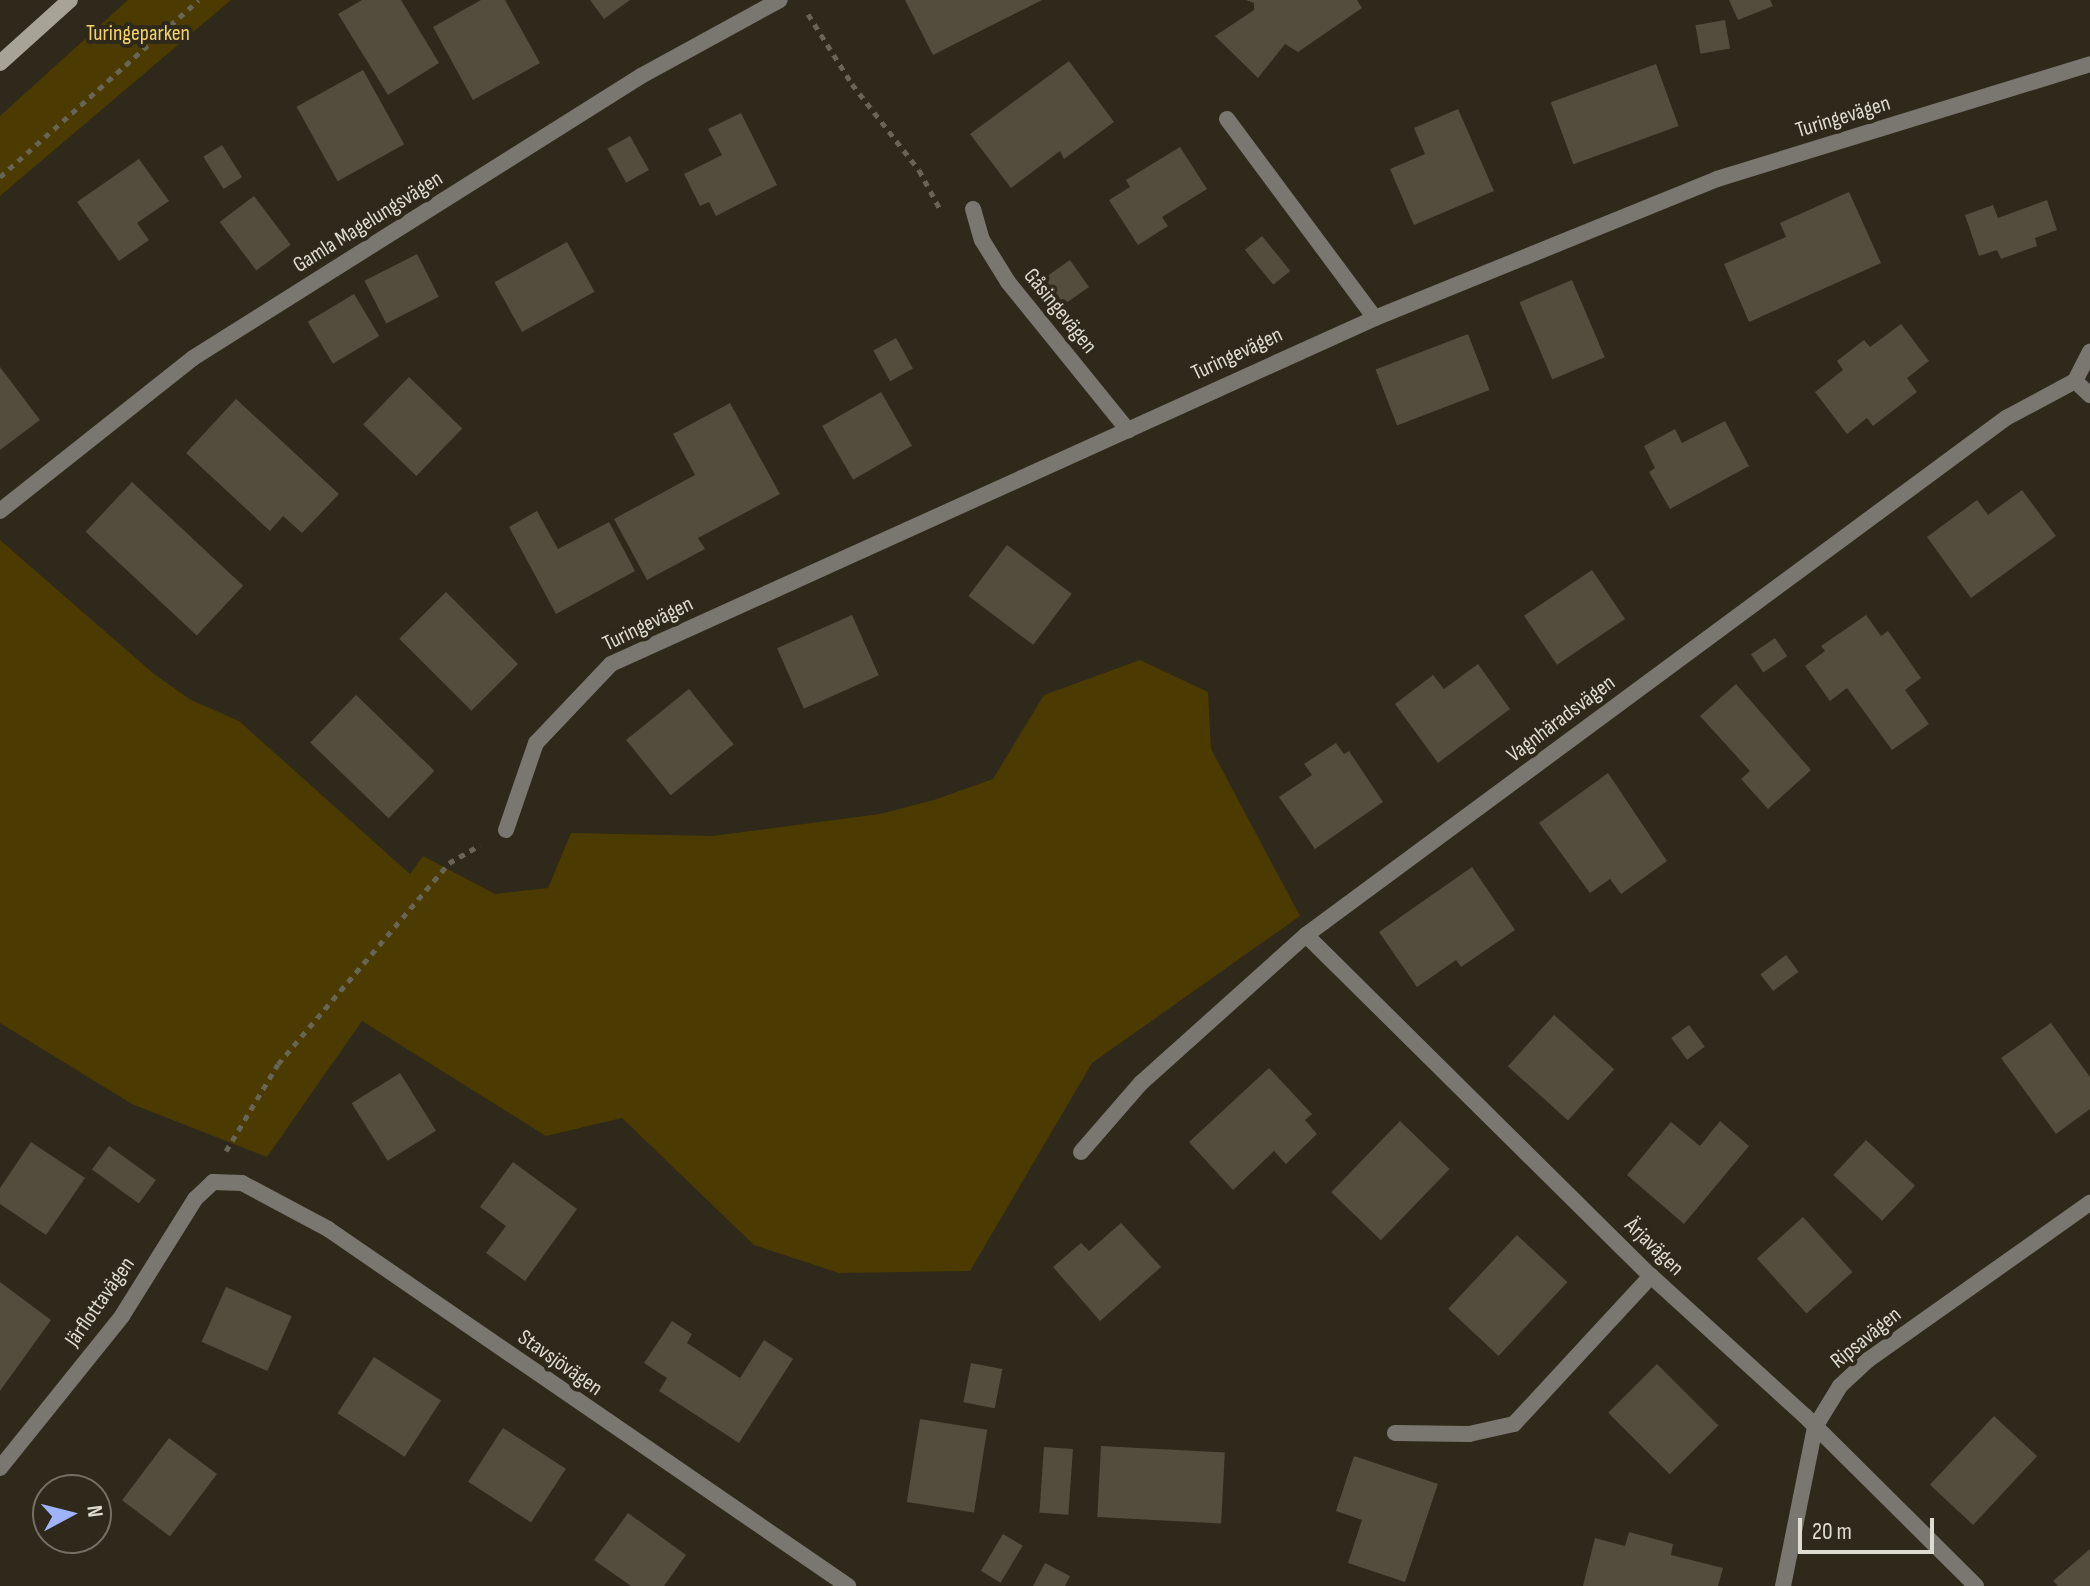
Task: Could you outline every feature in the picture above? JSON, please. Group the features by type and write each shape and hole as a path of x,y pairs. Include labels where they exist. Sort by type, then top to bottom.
{"main road":[{"path":"0,63 70,0"}],"street":[{"name":"Gamla Magelungsvägen","path":"0,511 193,358 641,76 780,0"},
{"name":"Turingevägen","path":"506,830 536,743 611,664 1375,318 1717,179 2090,64"},
{"path":"1227,119 1375,318"},
{"name":"Gåsingevägen","path":"973,209 982,240 1008,282 1128,430"},
{"path":"2090,352 2075,381 2090,395"},
{"name":"Vagnhäradsvägen","path":"1081,1152 1141,1083 1306,935 2006,418 2075,381"},
{"name":"Ärjavägen","path":"1306,935 1651,1276 1815,1427 1976,1586"},
{"name":"Stavsjövägen","path":"213,1182 242,1183 328,1229 848,1586"},
{"name":"Järflottavägen","path":"0,1468 122,1316 195,1199 213,1182"},
{"name":"Ripsavägen","path":"1783,1586 1815,1427 1840,1386 1868,1360 2090,1203"},
{"path":"1395,1433 1469,1434 1514,1424 1651,1276"}],"path":[{"path":"0,177 199,0"},
{"path":"799,0 852,84 919,170"},
{"path":"213,1182 234,1130 278,1064 449,863 506,830"}],"green space":[{"name":"Turingeparken","path":"128,0 231,0 0,196 0,116"},
{"path":"0,540 154,674 191,700 239,721 410,874 423,856 495,894 548,888 571,833 712,836 880,814 934,800 993,779 1044,695 1140,660 1208,692 1211,749 1300,916 1092,1063 970,1271 839,1273 754,1245 622,1118 546,1136 362,1021 267,1157 132,1104 0,1023"}],"building":[{"path":"362,0 401,0 439,63 388,95 338,14"},
{"path":"481,0 505,0 540,63 473,100 433,27"},
{"path":"590,0 630,0 604,19"},
{"path":"905,0 1042,0 933,55"},
{"path":"1246,0 1357,0 1362,8 1298,52 1285,44 1258,78 1215,36 1254,10 1254,3"},
{"path":"1729,0 1770,0 1773,6 1738,20"},
{"path":"1725,20 1730,49 1700,54 1695,25"},
{"path":"1069,61 1114,122 1064,159 1060,151 1011,188 970,134"},
{"path":"1656,64 1679,126 1573,164 1551,102"},
{"path":"363,70 404,144 338,181 297,107"},
{"path":"1458,109 1494,191 1414,225 1390,169 1425,154 1414,128"},
{"path":"741,113 777,185 716,216 709,202 700,206 684,174 722,155 708,129"},
{"path":"630,136 649,170 626,183 607,149"},
{"path":"222,145 242,177 223,189 203,157"},
{"path":"1180,147 1207,189 1162,217 1168,226 1138,245 1109,200 1130,187 1126,180"},
{"path":"139,159 169,201 137,223 149,240 119,261 77,202"},
{"path":"1849,192 1881,263 1749,322 1724,264 1786,237 1780,223"},
{"path":"254,196 291,245 256,271 220,222"},
{"path":"2047,200 2057,230 2035,238 2037,246 2001,259 1997,250 1979,256 1965,215 1993,205 1998,218"},
{"path":"1262,236 1290,271 1273,285 1245,250"},
{"path":"567,242 595,292 522,332 494,282"},
{"path":"417,254 439,297 386,324 364,281"},
{"path":"1070,260 1089,287 1062,306 1043,279"},
{"path":"1572,280 1605,357 1552,380 1520,302"},
{"path":"354,294 379,336 333,364 308,322"},
{"path":"1901,324 1929,361 1907,378 1917,392 1873,426 1867,418 1847,434 1815,392 1843,370 1837,361 1864,340 1870,347"},
{"path":"1468,334 1490,390 1397,425 1376,369"},
{"path":"896,338 913,369 890,381 873,351"},
{"path":"0,367 40,420 0,450"},
{"path":"409,377 462,428 416,476 363,424"},
{"path":"881,392 912,446 853,480 822,426"},
{"path":"236,399 339,494 302,533 283,516 270,531 186,453"},
{"path":"730,403 780,494 698,538 705,549 647,580 614,519 695,475 673,434"},
{"path":"1725,421 1749,466 1670,509 1649,472 1655,468 1644,446 1675,429 1682,443"},
{"path":"132,482 243,586 197,635 86,532"},
{"path":"2022,490 2056,536 1971,598 1927,537 1977,500 1988,515"},
{"path":"537,511 558,549 609,522 635,571 556,614 509,527"},
{"path":"1007,545 1072,594 1033,645 968,596"},
{"path":"1592,570 1625,619 1557,665 1524,616"},
{"path":"446,592 518,664 471,711 399,639"},
{"path":"852,615 879,675 804,709 777,648"},
{"path":"1866,615 1881,636 1888,631 1921,678 1905,690 1929,724 1892,750 1847,688 1830,701 1805,666 1825,651 1821,646"},
{"path":"1775,638 1787,656 1763,672 1751,654"},
{"path":"1478,664 1510,709 1438,763 1395,704 1433,675 1444,689"},
{"path":"1736,684 1811,770 1768,809 1741,779 1750,771 1700,716"},
{"path":"689,689 734,744 671,795 626,740"},
{"path":"356,695 434,771 389,818 310,742"},
{"path":"1336,743 1344,754 1349,751 1383,802 1315,849 1279,797 1312,775 1304,764"},
{"path":"1608,773 1667,861 1621,894 1610,879 1590,893 1539,823"},
{"path":"1472,867 1515,930 1461,967 1456,960 1417,987 1379,932"},
{"path":"1786,955 1799,972 1773,991 1760,974"},
{"path":"1554,1015 1614,1069 1568,1120 1508,1066"},
{"path":"2051,1023 2090,1077 2090,1109 2056,1134 2001,1058"},
{"path":"1689,1025 1705,1047 1687,1060 1671,1038"},
{"path":"1269,1068 1312,1114 1305,1120 1317,1134 1286,1164 1274,1151 1233,1190 1189,1142"},
{"path":"400,1073 436,1131 388,1161 352,1103"},
{"path":"1400,1121 1450,1169 1381,1240 1331,1192"},
{"path":"1720,1121 1749,1146 1684,1224 1627,1175 1671,1122 1700,1146"},
{"path":"1866,1140 1915,1186 1882,1221 1833,1175"},
{"path":"31,1142 85,1178 46,1235 0,1204 0,1188"},
{"path":"109,1146 156,1180 139,1204 92,1169"},
{"path":"513,1162 577,1209 525,1281 486,1253 506,1226 480,1207"},
{"path":"1803,1217 1853,1272 1806,1313 1757,1258"},
{"path":"1121,1223 1161,1267 1100,1321 1053,1267 1081,1243 1089,1251"},
{"path":"1517,1235 1567,1282 1499,1356 1448,1309"},
{"path":"0,1282 51,1320 0,1391"},
{"path":"226,1287 292,1316 267,1371 202,1342"},
{"path":"672,1321 692,1334 687,1343 740,1378 764,1340 793,1359 739,1443 659,1391 667,1378 644,1363"},
{"path":"374,1357 441,1401 405,1457 338,1413"},
{"path":"971,1363 1002,1369 995,1408 963,1402"},
{"path":"1657,1364 1719,1426 1670,1474 1608,1413"},
{"path":"1994,1416 2037,1456 1973,1525 1930,1485"},
{"path":"920,1419 987,1430 974,1513 907,1502"},
{"path":"503,1428 566,1469 531,1523 468,1482"},
{"path":"169,1438 217,1474 170,1536 122,1500"},
{"path":"1101,1446 1225,1452 1221,1523 1097,1517"},
{"path":"1044,1447 1073,1449 1068,1515 1039,1513"},
{"path":"1354,1456 1438,1484 1405,1582 1348,1563 1362,1520 1336,1511"},
{"path":"628,1513 686,1555 664,1586 631,1586 594,1560"},
{"path":"1629,1532 1673,1544 1671,1555 1723,1568 1718,1586 1583,1586 1595,1538 1625,1546"},
{"path":"1003,1534 1023,1546 1001,1583 981,1571"},
{"path":"2090,1549 2090,1586 2058,1586 2053,1581"},
{"path":"1045,1563 1070,1576 1065,1586 1033,1586"}]}
